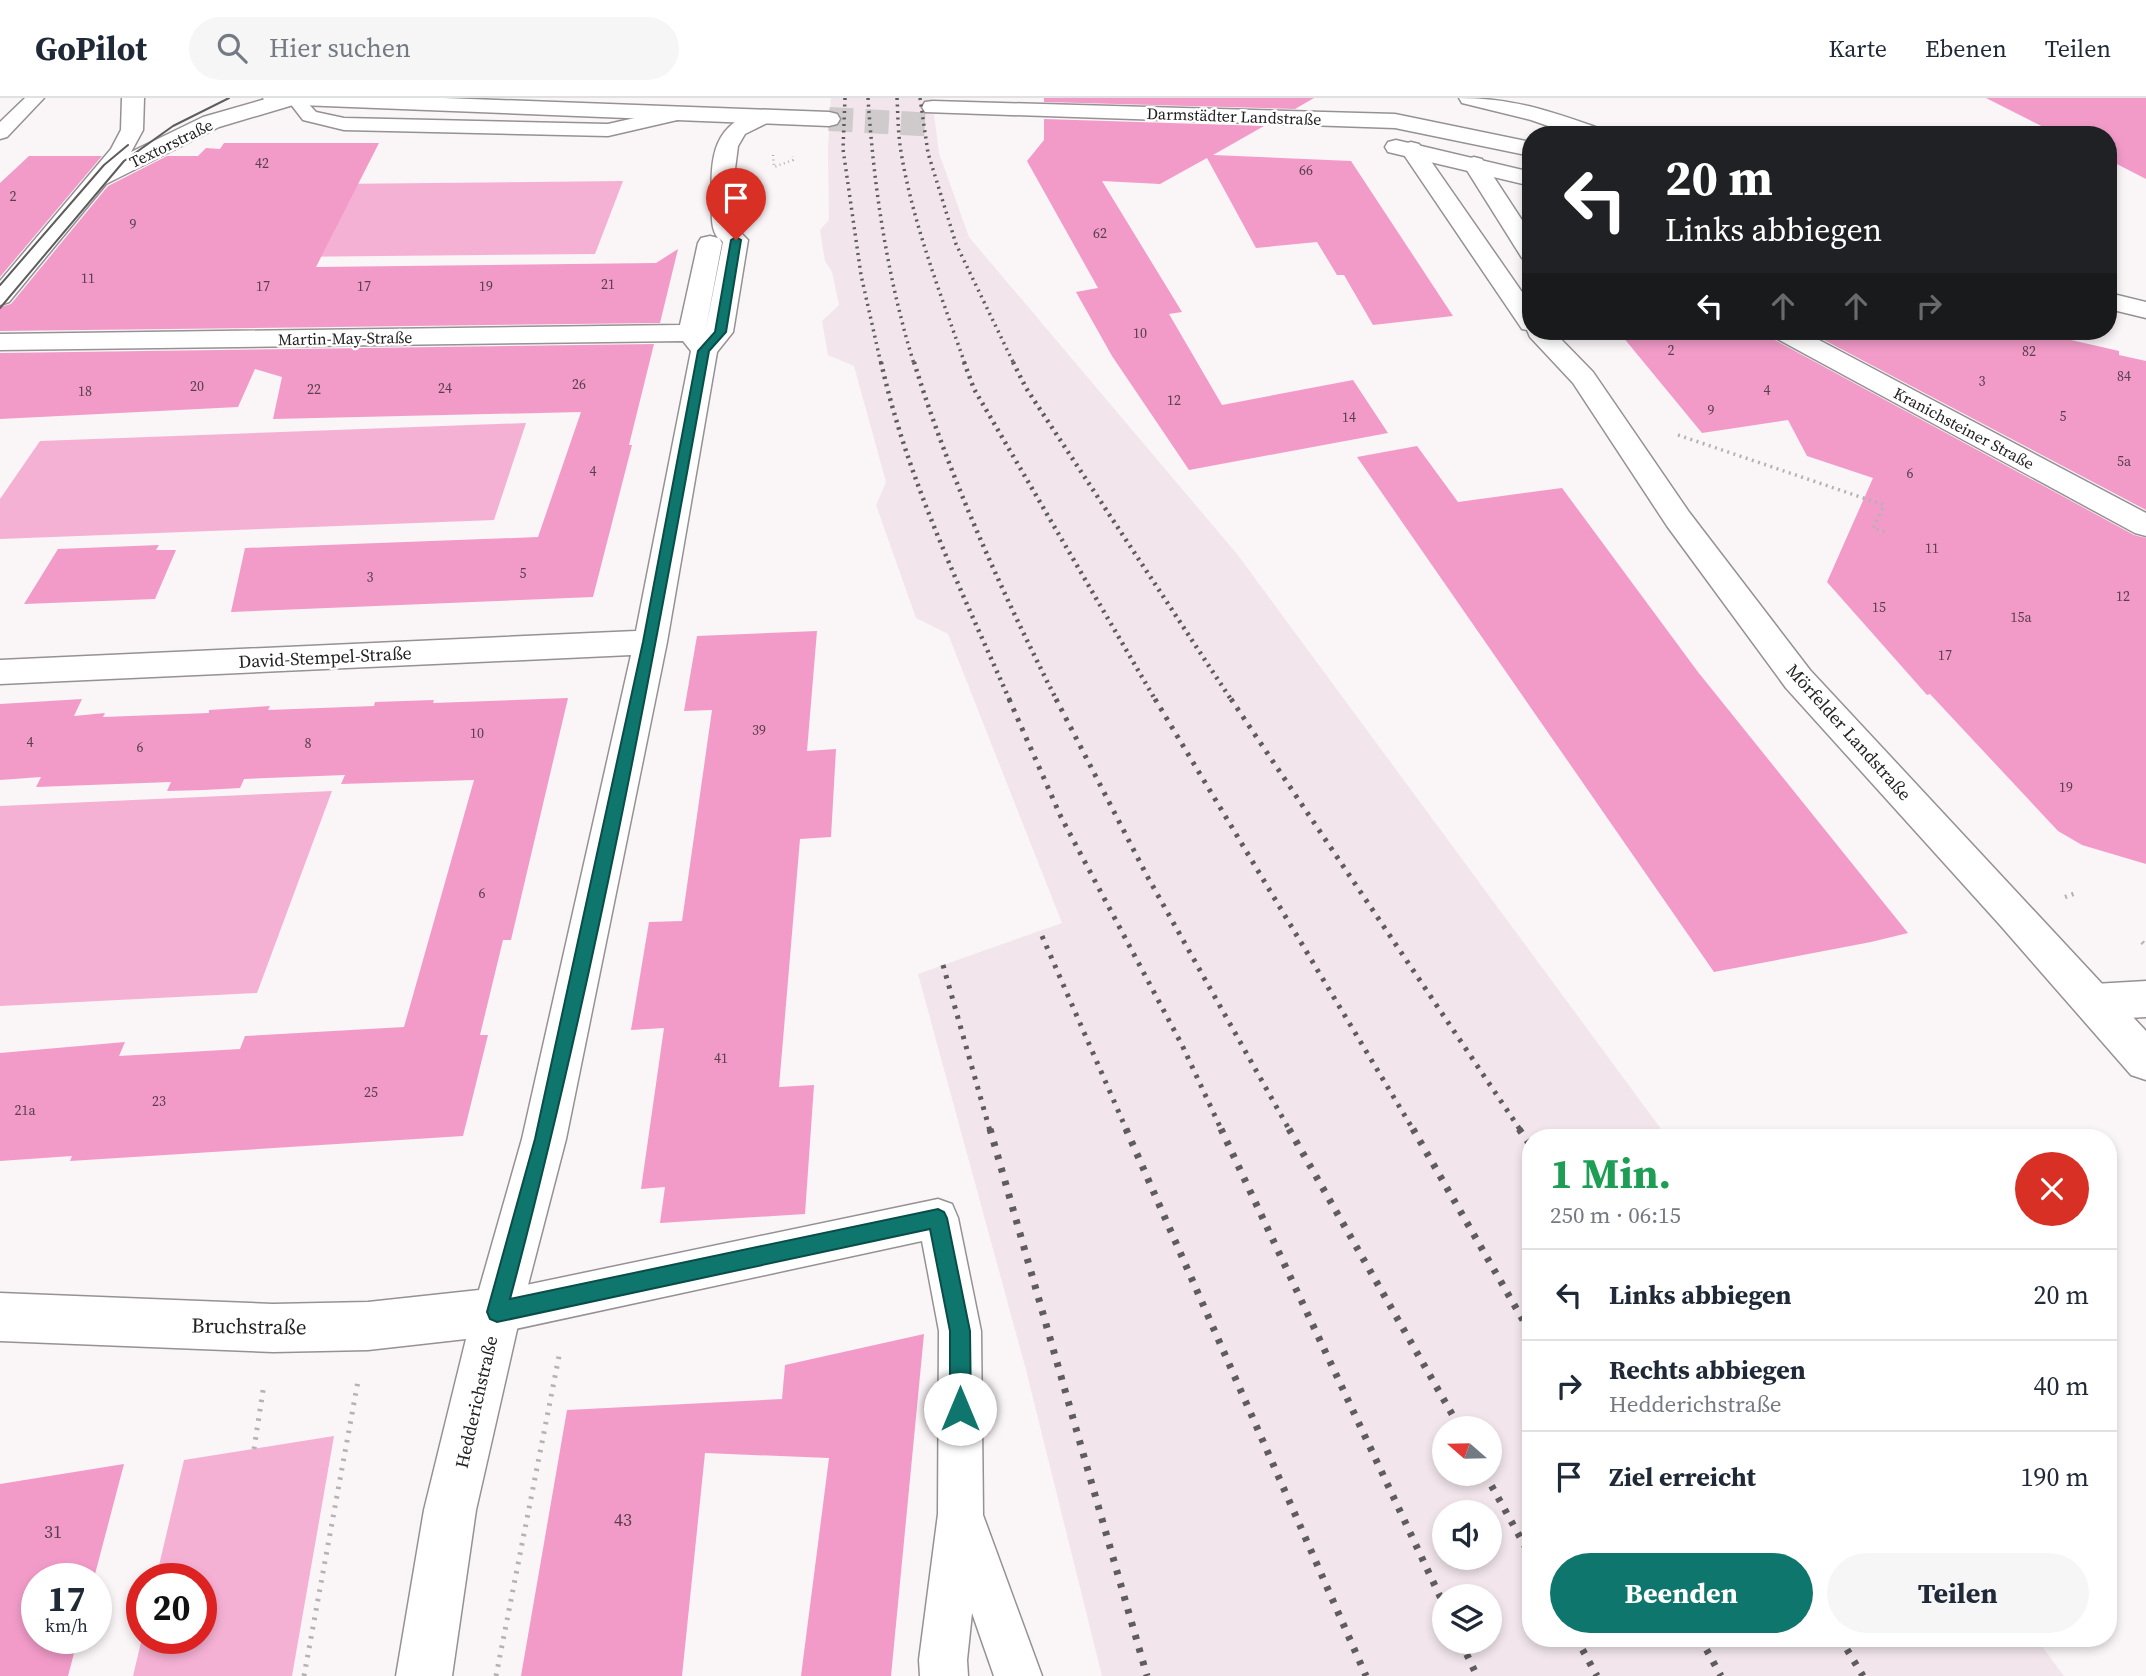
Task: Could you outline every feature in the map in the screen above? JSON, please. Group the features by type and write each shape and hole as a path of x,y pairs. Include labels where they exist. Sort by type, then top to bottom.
{"street":[{"name":"Textorstraße","path":"0,297 121,151 132,130 133,98"},
{"path":"274,98 672,106 763,116 830,111 742,99 672,106"},
{"name":"Textorstraße","path":"95,183 151,150 211,121 292,98"},
{"path":"1471,98 1570,126"},
{"path":"1380,101 1522,310"},
{"path":"1435,109 1454,131 1522,239"},
{"name":"Hedderichstraße","path":"697,342 720,332 736,240 725,231 724,171 730,138 743,124 763,116"},
{"name":"Darmstädter Landstraße","path":"1249,138 935,116 1395,121 1522,147"},
{"path":"1411,149 1454,131"},
{"path":"1375,144 1411,149 1522,177"},
{"name":"Hedderichstraße","path":"424,1676 450,1510 497,1312 544,1139 650,642 710,243"},
{"path":"2117,303 2146,310"},
{"name":"Mörfelder Landstraße","path":"1547,340 1583,378 1678,519 1798,679 2146,1061"},
{"name":"Mörfelder Landstraße","path":"1570,340 1583,378"},
{"name":"Kranichsteiner Straße","path":"1800,340 2146,526"},
{"name":"Martin-May-Straße","path":"0,342 697,342"},
{"name":"David-Stempel-Straße","path":"0,672 650,642"},
{"path":"2094,1002 2146,999"},
{"name":"Bruchstraße","path":"0,1317 273,1328 368,1326 497,1312"}],"lane":[{"path":"0,133 35,98"},
{"path":"497,1312 938,1218 960,1331 961,1514 943,1660 944,1676"},
{"path":"961,1514 1018,1676"}],"path":[{"path":"774,167 793,160"},
{"path":"774,167 783,161"},
{"path":"772,162 774,167"},
{"path":"1678,435 1884,505 1873,528 1885,532"},
{"path":"496,1676 571,1298"},
{"path":"304,1676 368,1326"},
{"path":"254,1449 273,1328"}],"shaded area":[{"path":"831,98 932,98 939,153 969,237 1237,554 1661,1129 1522,1129 1522,1647 2043,1647 2064,1676 1102,1676 1026,1370 918,974 1062,923 948,634 916,618 876,505 886,482 854,366 828,355 822,321 839,305 832,272 825,261 820,230 829,220 828,149"},
{"path":"623,181 595,254 169,258 225,185"},
{"path":"526,423 494,520 0,539 0,499 40,441"},
{"path":"332,791 257,993 0,1006 0,806"},
{"path":"334,1436 292,1676 133,1676 138,1654 217,1654 217,1563 160,1563 184,1460"}],"building":[{"path":"1044,98 1314,98 1295,109 1044,102"},
{"path":"1986,98 2146,98 2146,179 2117,164 2117,126 2041,126"},
{"path":"1044,119 1264,126 1213,155 1351,161 1453,316 1373,325 1344,275 1337,275 1317,242 1256,248 1207,158 1160,184 1102,181 1182,312 1169,314 1222,405 1353,380 1388,433 1189,470 1112,356 1076,292 1098,288 1027,161 1044,140"},
{"path":"224,143 379,143 316,267 656,263 678,249 660,323 0,331 0,307 11,304 108,186 167,156 198,156 206,148 220,149"},
{"path":"29,156 102,156 0,277 0,183"},
{"path":"1625,340 1775,340 2134,535 2146,538 2146,864 2082,845 2058,831 1930,694 1927,695 1827,582 1873,478 1807,456 1788,420 1702,433"},
{"path":"1824,340 2071,340 2119,351 2119,355 2146,361 2146,510"},
{"path":"654,344 629,445 632,445 593,597 231,612 245,548 538,537 581,412 273,419 282,377 255,369 238,407 0,419 0,353"},
{"path":"1417,446 1458,502 1562,488 1698,672 1908,933 1714,972 1357,457"},
{"path":"159,545 156,550 176,550 155,599 24,604 58,549"},
{"path":"817,631 807,751 836,749 831,837 800,839 779,1087 814,1085 805,1214 660,1223 665,1187 641,1189 664,1028 631,1030 649,922 682,921 712,710 684,711 697,636"},
{"path":"568,698 511,940 503,940 480,1035 488,1035 463,1136 70,1161 72,1156 0,1161 0,1053 125,1042 119,1056 240,1049 245,1036 404,1027 474,780 341,784 345,775 244,779 240,788 204,790 167,791 171,782 36,787 41,777 0,780 0,704 82,699 74,716 105,713 103,717 209,713 209,710 270,706 268,710 374,706 375,702 434,700 433,703"},
{"path":"924,1334 891,1676 801,1676 829,1458 705,1453 682,1676 521,1676 567,1410 782,1399 785,1365"},
{"path":"124,1464 98,1563 21,1563 21,1654 74,1654 68,1676 0,1676 0,1484"}],"tunnel":[{"path":"829,119 936,125"}],"tram line":[{"path":"0,308 124,161 173,126 229,98"},
{"path":"0,285 104,165 128,145"}],"railway":[{"path":"845,98 843,149 861,275 881,364"},
{"path":"868,98 883,232 896,298 914,364"},
{"path":"897,98 900,145 906,179 928,259 965,364"},
{"path":"920,98 928,153 956,244 1014,364"},
{"path":"881,362 905,449 921,492 1010,701"},
{"path":"914,362 928,406 978,534 1057,700"},
{"path":"964,362 974,389 1156,701"},
{"path":"1014,364 1026,388 1232,701"},
{"path":"1009,699 1061,817 1182,1045 1222,1131"},
{"path":"1155,699 1414,1131"},
{"path":"1231,699 1521,1131"},
{"path":"1057,700 1146,874 1290,1131"},
{"path":"1042,936 1127,1131"},
{"path":"943,965 990,1131"},
{"path":"990,1129 1147,1676"},
{"path":"1126,1129 1366,1676"},
{"path":"1221,1129 1434,1584"},
{"path":"1289,1129 1453,1416"},
{"path":"1413,1129 1522,1318"},
{"path":"1519,1129 1522,1133"},
{"path":"1492,1486 1522,1541"},
{"path":"1581,1647 1597,1676"},
{"path":"1705,1647 1721,1676"},
{"path":"1845,1647 1863,1676"},
{"path":"1467,1654 1477,1676"}],"route":[{"path":"736,240 720,332 704,351 650,642 544,1139 497,1312 938,1218 960,1331 960,1409"}]}
